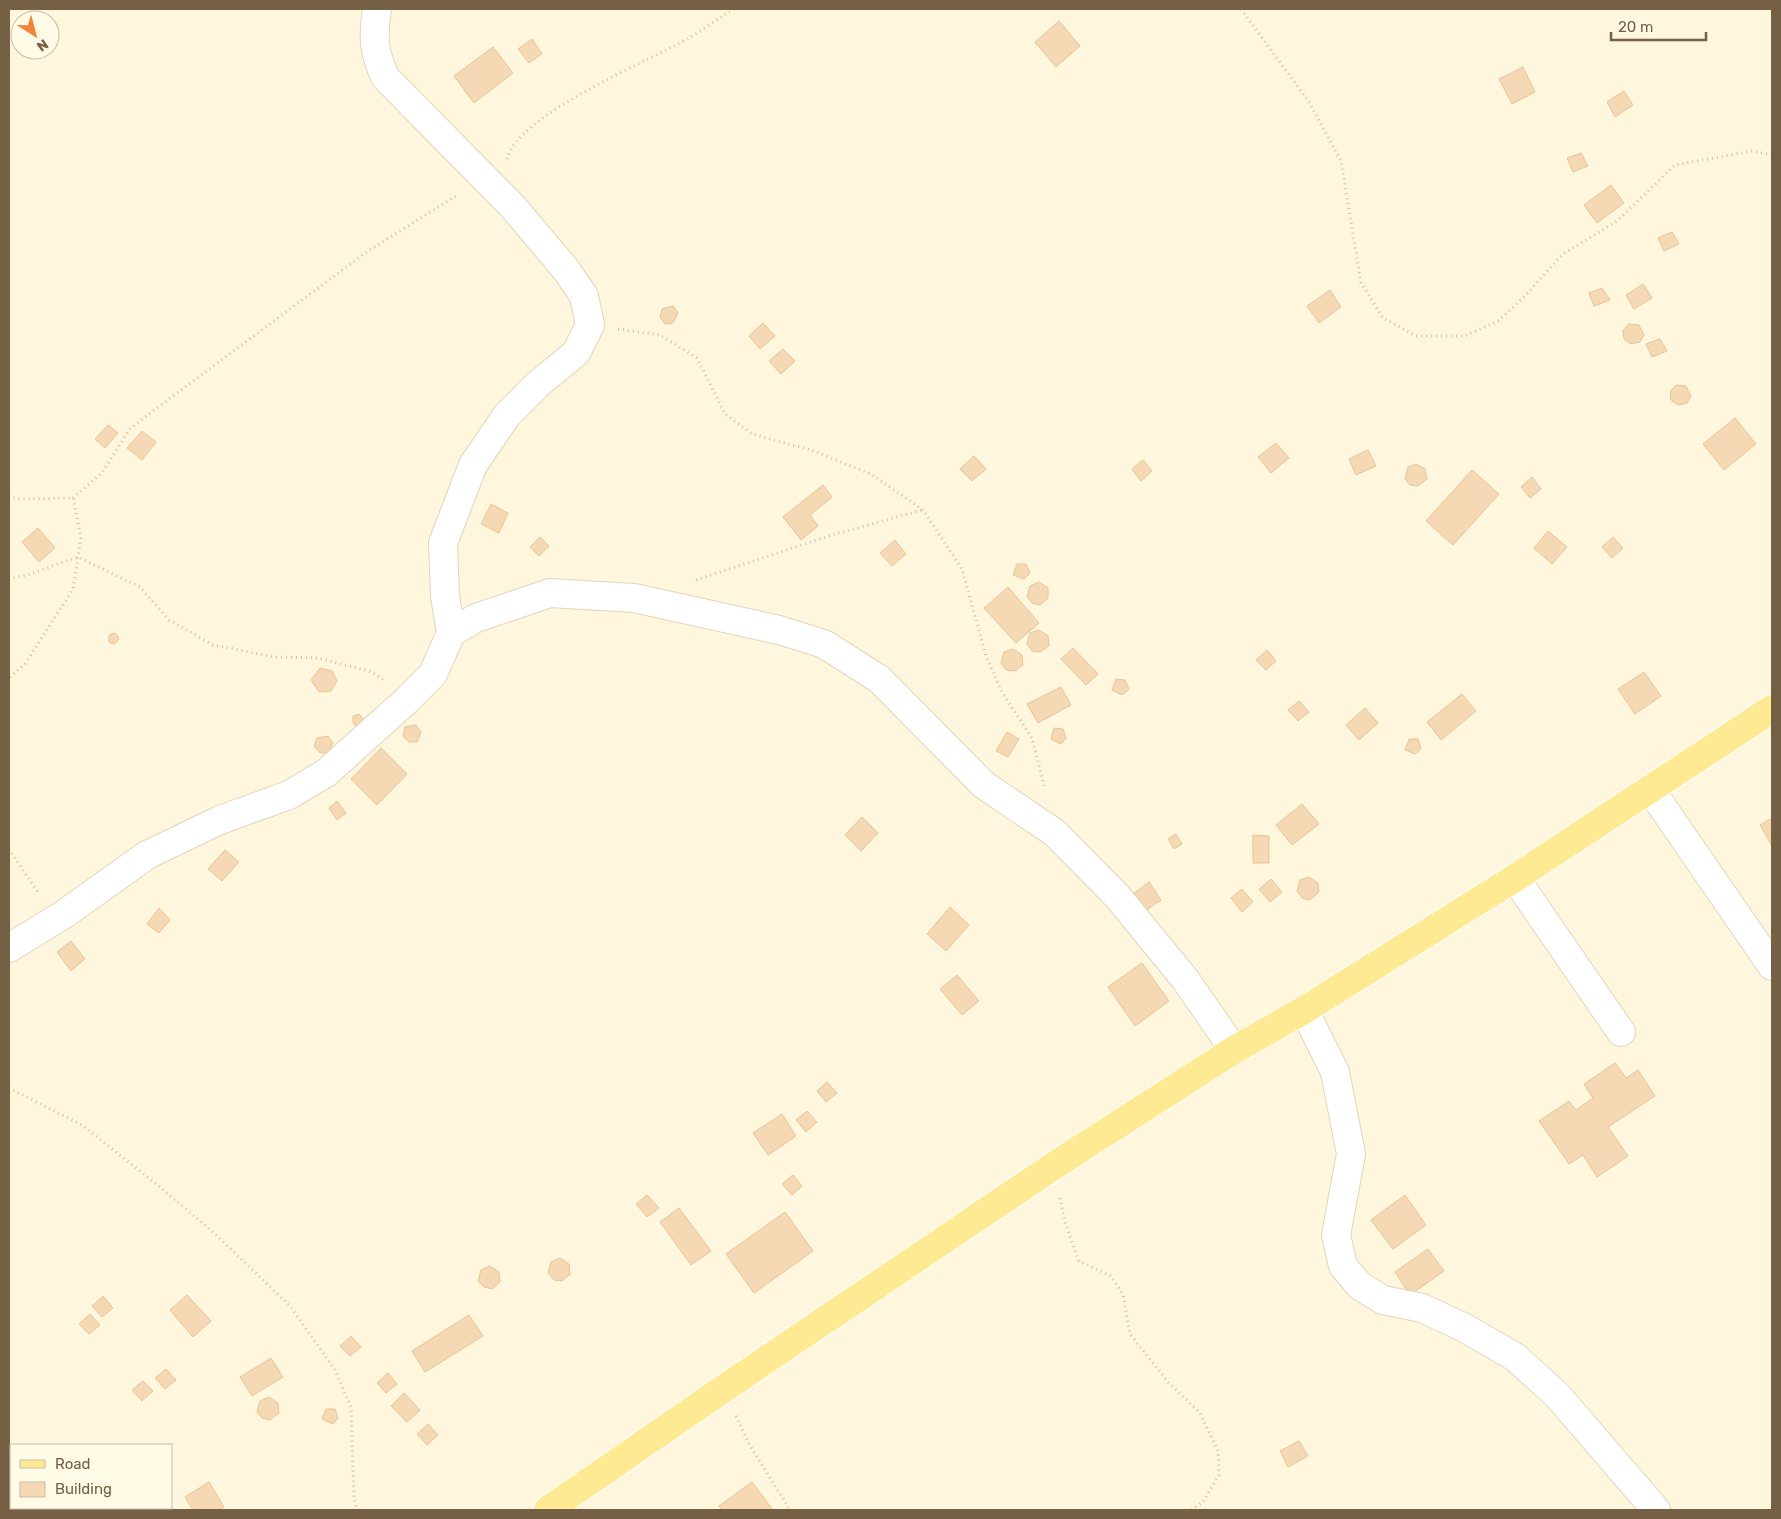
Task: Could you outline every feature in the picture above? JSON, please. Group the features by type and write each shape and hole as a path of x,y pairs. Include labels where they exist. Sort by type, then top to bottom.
{"main road":[{"path":"548,1510 723,1389 1055,1165 1234,1050 1304,1010 1515,878 1772,709"}],"street":[{"path":"9,948 55,920 147,855 220,820 290,795 326,773 433,674 451,633 444,596 443,543 473,465 508,415 538,384 576,353 590,326 584,296 567,271 485,177 384,77 376,57 374,33 376,9"},
{"path":"451,633 476,618 550,593 634,598 779,630 824,644 879,679 984,785 1055,833 1117,896 1185,979 1234,1050"},
{"path":"1650,789 1772,966"},
{"path":"1515,878 1621,1032"},
{"path":"1304,1010 1335,1072 1350,1154 1336,1235 1343,1266 1360,1286 1383,1300 1422,1308 1464,1327 1515,1357 1557,1395 1656,1510"}],"path":[{"path":"514,208 504,174 509,152 526,132 561,105 689,38 734,9"},
{"path":"1241,9 1309,102 1341,161 1361,283 1383,318 1416,336 1465,336 1498,321 1523,298 1563,254 1616,222 1675,165 1752,151 1772,155"},
{"path":"9,496 18,499 72,498 102,473 129,430 149,414 368,251 485,177"},
{"path":"590,326 660,335 697,358 726,414 752,434 811,450 871,474 922,510 962,569 986,656 1002,692 1032,738 1055,833"},
{"path":"9,678 25,664 73,589 82,537 72,498"},
{"path":"694,580 835,534 922,510"},
{"path":"9,579 30,574 78,557 140,587 169,620 214,645 275,657 318,658 372,672 407,700"},
{"path":"9,849 55,920"},
{"path":"9,1088 82,1125 214,1233 290,1306 335,1370 351,1408 354,1499 357,1510"},
{"path":"1055,1165 1064,1222 1079,1261 1111,1276 1123,1294 1130,1334 1169,1383 1200,1413 1218,1451 1220,1475 1203,1502 1192,1510"},
{"path":"723,1389 749,1444 790,1510"}],"building":[{"path":"1059,21 1080,46 1056,67 1035,42"},
{"path":"532,39 542,54 529,63 518,49"},
{"path":"493,47 513,73 474,103 454,76"},
{"path":"1523,67 1535,92 1512,104 1499,79"},
{"path":"1624,91 1633,105 1615,117 1607,102"},
{"path":"1581,153 1588,166 1573,172 1567,158"},
{"path":"1611,185 1624,203 1597,223 1584,205"},
{"path":"1672,232 1679,244 1664,251 1658,238"},
{"path":"1643,284 1652,298 1634,309 1626,295"},
{"path":"1602,288 1610,300 1594,306 1589,293"},
{"path":"1330,290 1341,307 1319,323 1307,306"},
{"path":"673,306 678,313 673,323 665,324 660,317 662,309"},
{"path":"763,323 775,336 760,349 749,336"},
{"path":"1629,324 1639,325 1644,335 1640,342 1631,344 1624,339 1623,330"},
{"path":"1660,339 1667,351 1652,357 1646,344"},
{"path":"783,349 795,361 781,374 769,361"},
{"path":"1676,385 1686,386 1691,396 1687,403 1678,405 1671,400 1670,392"},
{"path":"1735,418 1756,444 1724,470 1703,444"},
{"path":"108,425 118,433 105,448 95,439"},
{"path":"142,431 156,442 142,460 127,448"},
{"path":"1276,443 1289,458 1271,473 1258,457"},
{"path":"1368,450 1376,466 1356,475 1349,459"},
{"path":"974,456 986,469 972,481 960,469"},
{"path":"1143,460 1152,471 1141,481 1132,469"},
{"path":"1416,464 1425,469 1427,479 1418,486 1410,485 1405,479 1408,467"},
{"path":"1472,470 1499,494 1453,545 1426,521"},
{"path":"1532,477 1541,489 1530,498 1521,487"},
{"path":"823,485 832,497 810,515 818,526 801,540 783,517"},
{"path":"491,504 508,513 499,533 481,524"},
{"path":"38,528 55,548 39,562 22,542"},
{"path":"1548,531 1567,547 1552,564 1534,548"},
{"path":"540,537 549,546 539,556 530,547"},
{"path":"1613,537 1623,548 1612,558 1602,547"},
{"path":"895,540 906,554 892,566 880,553"},
{"path":"1017,564 1026,564 1030,573 1024,579 1013,575"},
{"path":"1039,582 1048,588 1048,598 1040,605 1032,603 1027,597 1030,586"},
{"path":"1008,587 1039,623 1016,643 984,608"},
{"path":"1039,630 1048,636 1049,646 1040,652 1032,651 1027,644 1030,633"},
{"path":"115,633 119,638 113,644 109,642 109,635"},
{"path":"1073,648 1098,674 1086,685 1061,659"},
{"path":"1013,649 1022,655 1023,665 1015,671 1006,670 1001,663 1004,652"},
{"path":"1267,650 1276,661 1266,670 1256,660"},
{"path":"320,668 332,671 337,681 331,691 319,692 311,680"},
{"path":"1644,672 1661,696 1635,714 1618,689"},
{"path":"1116,679 1125,680 1129,689 1122,695 1112,690"},
{"path":"1061,687 1071,705 1038,723 1027,704"},
{"path":"1462,694 1476,711 1441,740 1427,722"},
{"path":"1299,701 1309,712 1298,721 1288,710"},
{"path":"1365,708 1378,723 1359,740 1346,725"},
{"path":"359,714 363,719 361,724 356,726 353,723 353,716"},
{"path":"416,725 421,732 417,742 409,742 403,736 405,727"},
{"path":"1054,728 1063,729 1066,738 1061,744 1051,739"},
{"path":"1007,732 1019,739 1008,757 996,751"},
{"path":"328,736 333,743 328,753 320,753 314,746 317,738"},
{"path":"1409,739 1418,739 1421,749 1415,754 1405,750"},
{"path":"381,748 407,774 377,805 351,779"},
{"path":"337,801 346,813 337,820 329,808"},
{"path":"1302,804 1319,824 1292,845 1276,825"},
{"path":"862,817 878,833 861,851 845,835"},
{"path":"1772,818 1772,846 1760,825"},
{"path":"1176,834 1182,844 1174,849 1168,839"},
{"path":"1253,835 1269,836 1269,863 1253,863"},
{"path":"225,850 239,862 222,881 208,869"},
{"path":"1309,877 1318,883 1319,892 1310,900 1302,898 1297,891 1300,880"},
{"path":"1271,879 1282,892 1270,902 1259,889"},
{"path":"1149,882 1161,900 1144,912 1132,895"},
{"path":"1242,889 1253,902 1242,912 1231,898"},
{"path":"950,907 969,925 946,951 927,934"},
{"path":"159,908 170,920 159,933 147,924"},
{"path":"71,941 85,959 71,971 57,952"},
{"path":"1142,963 1169,1001 1135,1026 1108,987"},
{"path":"957,975 979,1001 962,1015 940,989"},
{"path":"1615,1063 1626,1078 1638,1070 1655,1096 1608,1127 1628,1156 1597,1177 1583,1155 1569,1164 1539,1121 1569,1101 1576,1110 1593,1098 1584,1084"},
{"path":"827,1082 837,1093 826,1102 817,1091"},
{"path":"807,1111 817,1122 806,1132 796,1120"},
{"path":"782,1114 796,1136 768,1155 753,1133"},
{"path":"793,1175 802,1186 792,1195 782,1184"},
{"path":"647,1195 659,1208 647,1217 636,1204"},
{"path":"1405,1195 1426,1225 1393,1249 1371,1220"},
{"path":"679,1208 711,1251 691,1265 660,1222"},
{"path":"785,1212 813,1251 754,1293 726,1254"},
{"path":"1428,1249 1444,1271 1410,1295 1395,1272"},
{"path":"560,1258 569,1264 570,1274 562,1281 554,1280 548,1273 551,1262"},
{"path":"490,1266 499,1272 500,1282 492,1289 484,1287 478,1281 481,1270"},
{"path":"187,1295 211,1321 193,1337 170,1310"},
{"path":"103,1296 113,1308 102,1317 92,1306"},
{"path":"90,1314 100,1325 89,1334 79,1324"},
{"path":"469,1315 483,1336 425,1372 412,1351"},
{"path":"351,1336 361,1347 350,1356 340,1346"},
{"path":"271,1358 283,1377 252,1396 240,1377"},
{"path":"166,1369 176,1380 165,1389 155,1378"},
{"path":"388,1373 397,1384 386,1393 377,1383"},
{"path":"143,1381 153,1391 142,1401 132,1390"},
{"path":"404,1393 420,1410 407,1422 391,1406"},
{"path":"269,1397 278,1403 279,1413 270,1420 262,1418 257,1412 260,1401"},
{"path":"326,1409 335,1409 338,1418 333,1424 322,1419"},
{"path":"428,1424 438,1435 427,1445 417,1434"},
{"path":"1299,1441 1308,1456 1288,1467 1280,1451"},
{"path":"209,1482 224,1507 218,1510 193,1510 185,1497"},
{"path":"752,1482 773,1510 722,1510 719,1506"}]}
